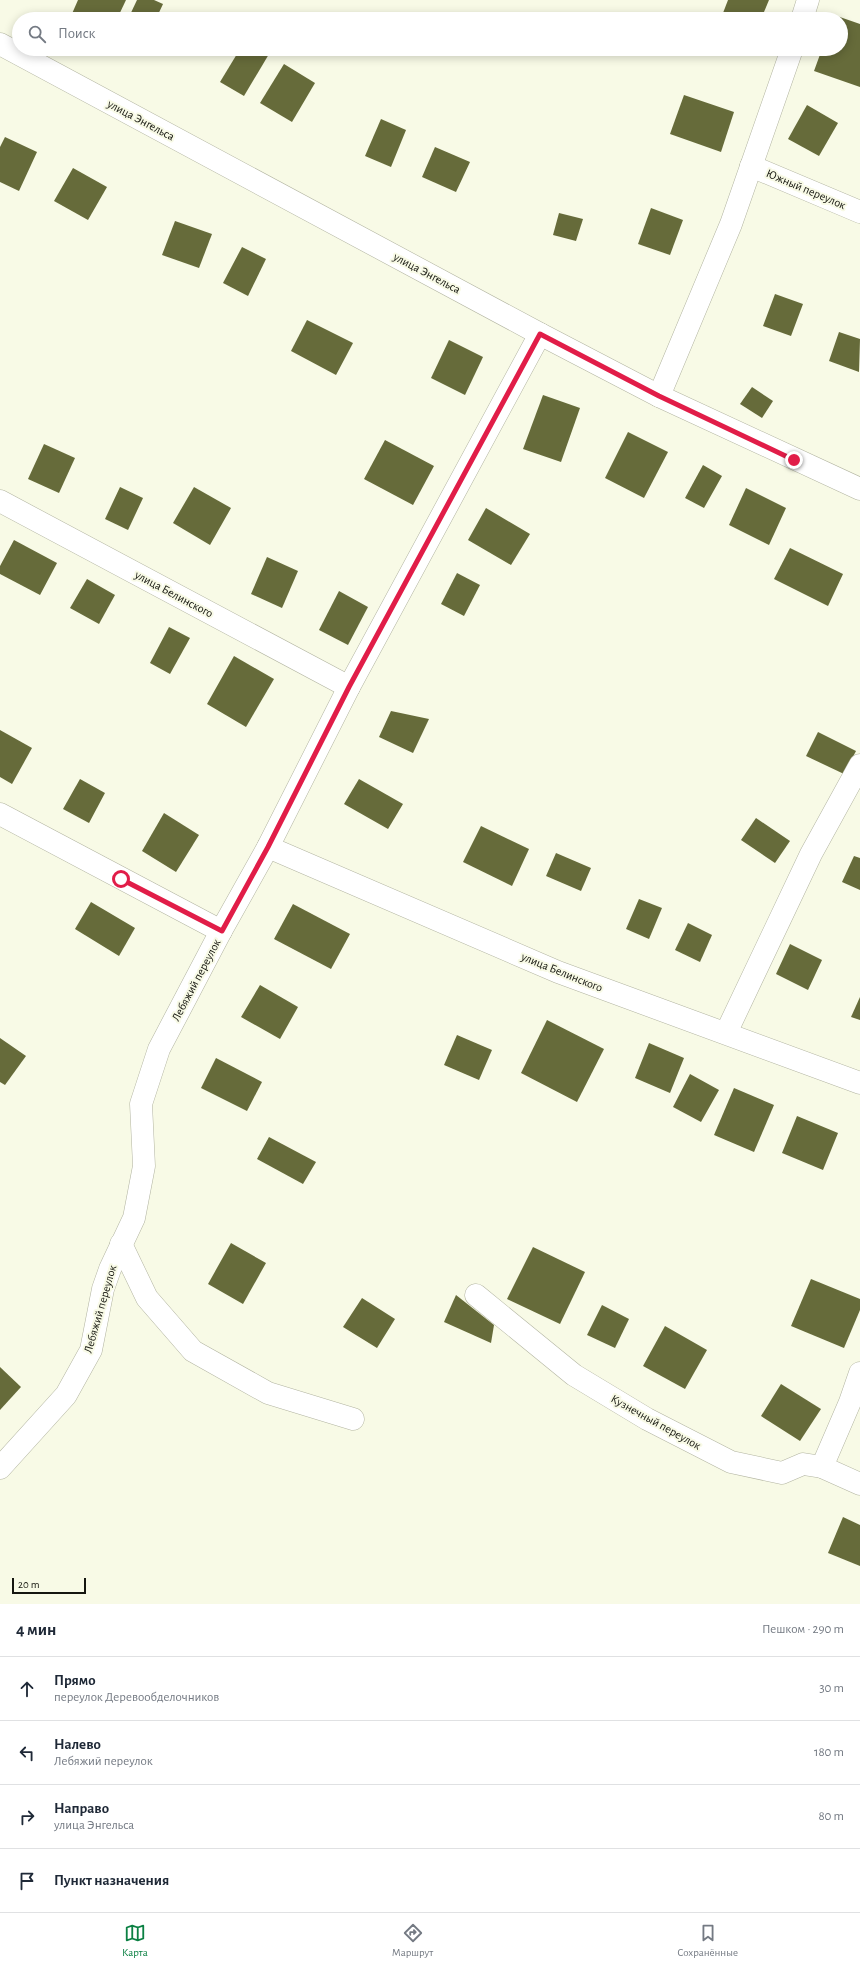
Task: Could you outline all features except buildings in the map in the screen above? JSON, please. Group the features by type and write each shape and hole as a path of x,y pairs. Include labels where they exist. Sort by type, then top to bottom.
{"street":[{"path":"804,12 808,0"},
{"name":"улица Энгельса","path":"0,44 12,50"},
{"name":"улица Энгельса","path":"22,56 540,334 659,396 860,489"},
{"path":"659,396 731,224 790,56"},
{"name":"Южный переулок","path":"751,166 860,212"},
{"name":"Лебяжий переулок","path":"0,1468 66,1395 90,1350 103,1289 121,1244 134,1218 144,1166 141,1104 160,1049 268,847 349,687 540,334"},
{"name":"улица Белинского","path":"0,501 349,687"},
{"path":"726,1033 812,854 860,765"},
{"path":"0,814 222,931"},
{"name":"улица Белинского","path":"268,847 558,972 860,1083"},
{"path":"121,1244 147,1298 193,1351 268,1393 353,1420"},
{"name":"Кузнечный переулок","path":"476,1295 574,1375 647,1419 731,1462 782,1473 803,1464 822,1467 860,1484"},
{"path":"822,1467 850,1402 860,1373"}],"route":[{"path":"121,879 222,931 268,847 349,687 540,334 659,396 794,460"}]}
